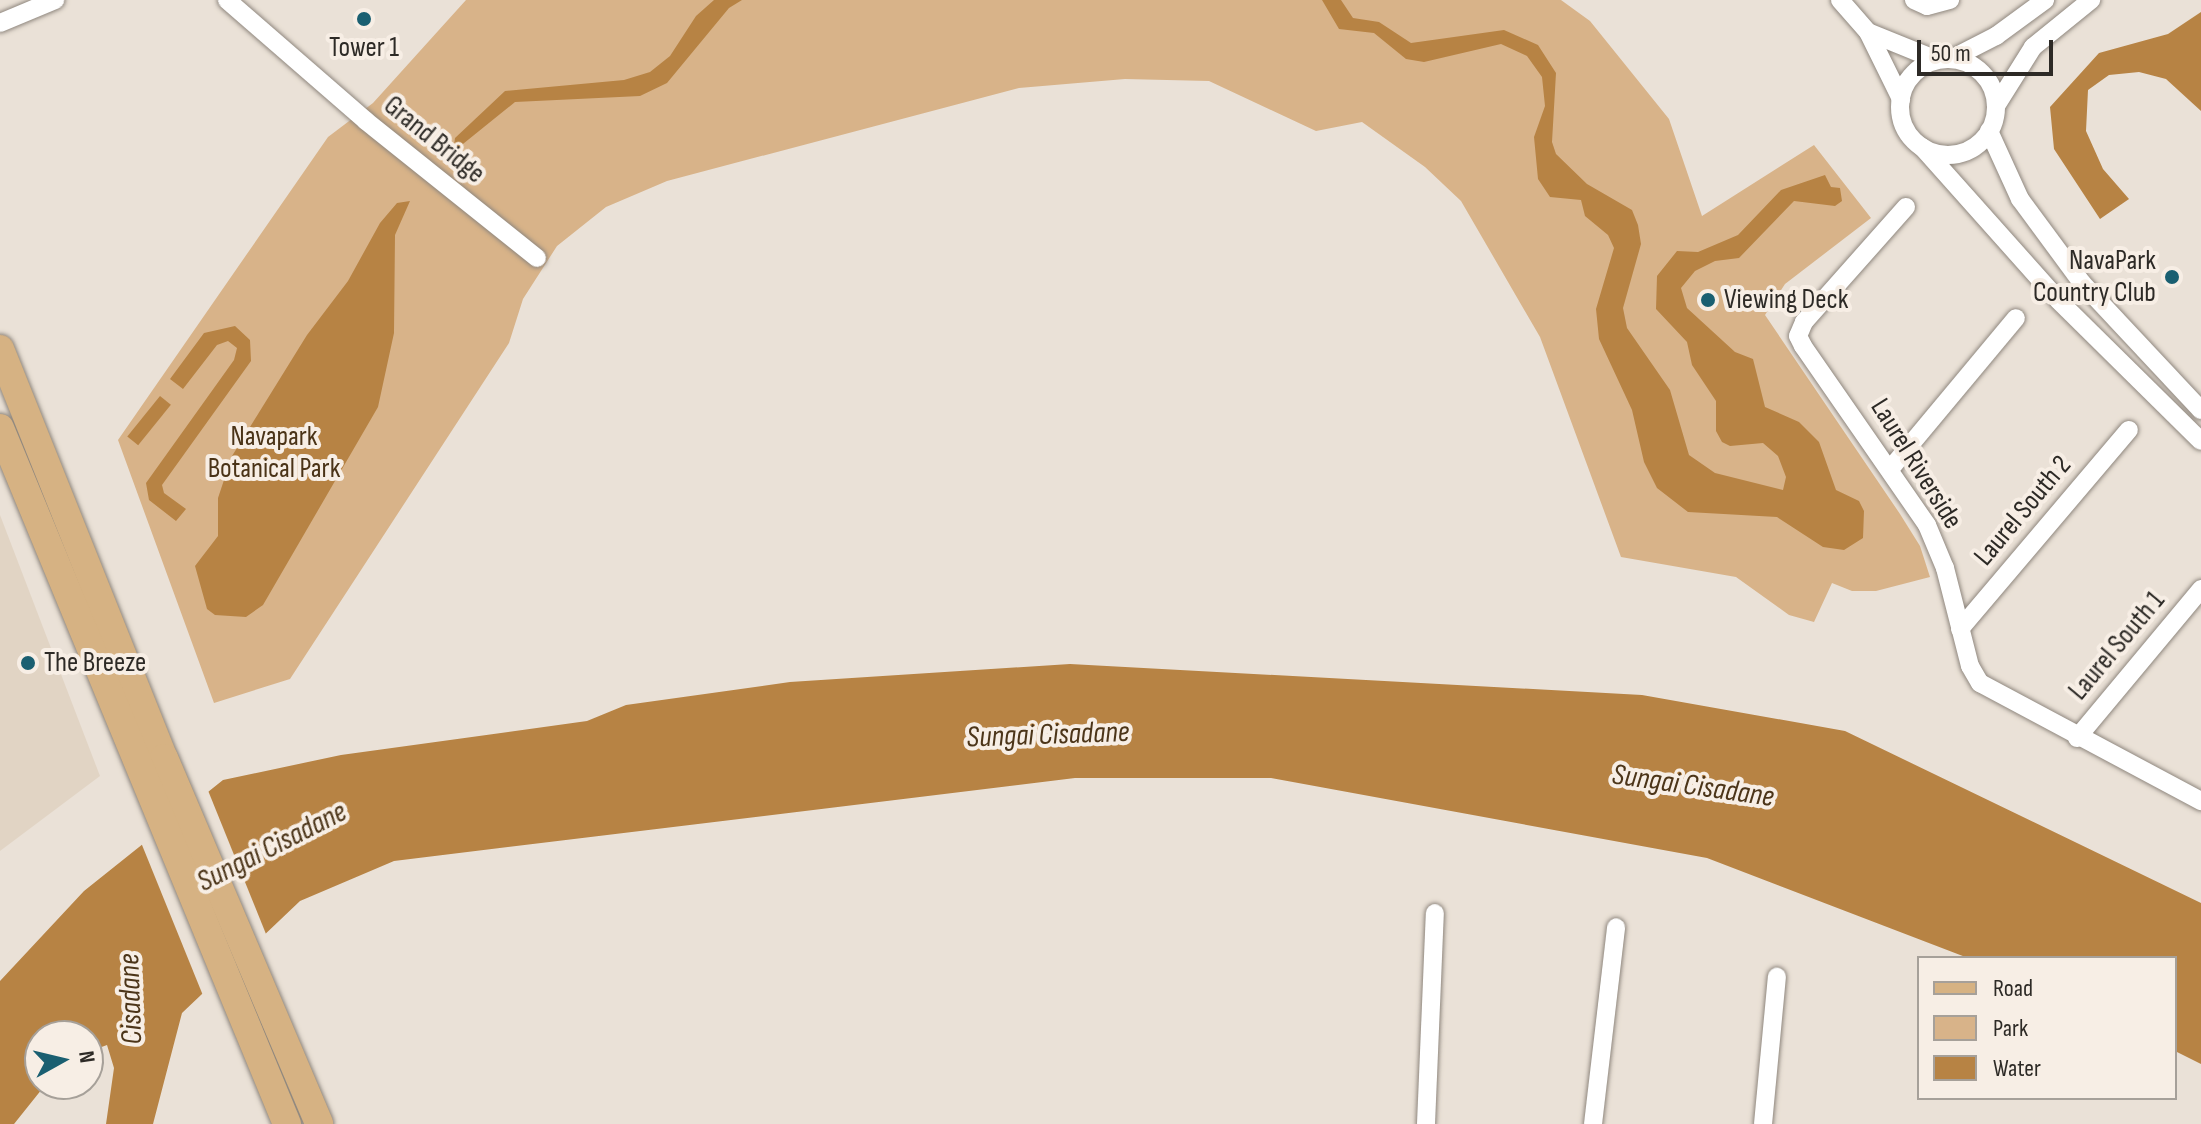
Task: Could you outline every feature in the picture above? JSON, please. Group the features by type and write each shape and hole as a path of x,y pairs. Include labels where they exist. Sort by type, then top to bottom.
{"main road":[{"path":"0,349 319,1124"},
{"path":"0,428 287,1124"}],"street":[{"path":"0,23 15,7 55,0"},
{"path":"1840,0 1868,32 1901,99 1907,131 2059,301 2201,441"},
{"path":"1914,0 1927,6 1950,0"},
{"path":"1901,99 1913,74 1996,36 2045,0"},
{"path":"1922,147 1943,154 1965,152 1989,131 1996,106 2033,47 2091,0"},
{"name":"Grand Bridge","path":"236,3 366,121 537,258"},
{"path":"1868,32 1944,59 1970,64 1986,77 1996,106"},
{"path":"1989,131 2020,199 2082,283 2201,410"},
{"name":"Laurel Riverside","path":"1906,207 1804,322 1798,336 1927,525 1980,683 2077,738 2201,801"},
{"path":"1891,468 2016,318"},
{"name":"Laurel South 2","path":"1960,629 2129,430"},
{"name":"Laurel South 1","path":"2077,738 2201,589"},
{"path":"1426,1124 1435,913"},
{"path":"1593,1124 1616,927"},
{"path":"1763,1124 1777,977"}],"shaded area":[{"name":"The Breeze","path":"0,515 100,776 0,851"}],"green space":[{"name":"Navapark Botanical Park","path":"466,0 1561,0 1590,21 1669,119 1702,216 1814,145 1871,218 1785,284 1765,315 1900,514 1920,546 1930,577 1876,591 1852,591 1832,583 1814,622 1789,615 1736,577 1621,557 1540,337 1461,201 1425,167 1362,122 1316,131 1209,81 1125,79 1019,88 667,181 606,207 557,246 523,299 509,343 290,679 214,703 118,440 328,137 373,103"}],"water":[{"path":"714,0 742,0 729,8 667,83 640,96 515,102 453,152 455,138 505,91 624,80 650,72 670,56 696,16"},
{"path":"1322,0 1341,0 1353,18 1379,22 1411,43 1504,30 1538,45 1556,73 1552,142 1556,154 1587,184 1632,210 1638,225 1641,244 1623,308 1627,328 1670,390 1689,455 1715,473 1783,490 1786,477 1778,456 1763,443 1730,446 1722,442 1716,431 1716,401 1692,365 1687,342 1656,309 1657,276 1677,251 1698,252 1738,235 1781,190 1825,175 1831,187 1840,188 1842,201 1835,206 1794,201 1739,258 1715,261 1695,271 1681,288 1687,308 1735,352 1753,359 1765,407 1799,422 1819,442 1836,490 1859,501 1864,511 1863,538 1844,550 1823,547 1777,517 1688,512 1657,488 1644,462 1632,410 1599,339 1596,309 1614,248 1608,235 1585,216 1581,200 1550,197 1538,179 1534,137 1545,106 1542,77 1527,56 1501,44 1424,62 1406,59 1374,33 1339,29"},
{"path":"2201,12 2201,111 2166,79 2139,72 2109,75 2088,90 2086,131 2103,169 2129,199 2100,219 2054,149 2050,107 2099,53 2168,34"},
{"path":"410,201 395,235 394,333 378,407 263,605 246,617 215,615 207,609 195,566 218,536 218,498 232,456 307,335 348,281 380,223 397,203"},
{"path":"235,326 250,340 251,361 162,485 164,493 186,509 176,521 149,500 146,483 234,360 237,348 228,341 217,345 183,389 170,379 204,333"},
{"path":"160,396 171,405 138,445 127,436"},
{"path":"1070,664 1642,695 1845,731 2201,903 2201,1064 2177,1052 2177,956 1963,956 1707,858 1271,778 1075,778 394,861 300,901 182,1013 153,1124 106,1124 114,1068 107,1045 104,1046 104,1020 24,1020 24,1100 33,1100 14,1124 0,1124 0,981 84,891 223,780 341,755 587,721 626,705 790,682"}],"pier":[{"path":"207,788 268,939 204,998 140,840"}],"place":[{"name":"Tower 1","path":"364,19"},
{"name":"NavaPark Country Club","path":"2172,277"},
{"name":"Viewing Deck","path":"1708,300"},
{"name":"The Breeze","path":"28,663"}],"water label":[{"name":"Sungai Cisadane","path":"1048,735"},
{"name":"Sungai Cisadane","path":"1693,786"},
{"name":"Sungai Cisadane","path":"272,847"},
{"name":"Cisadane","path":"131,999"}]}
